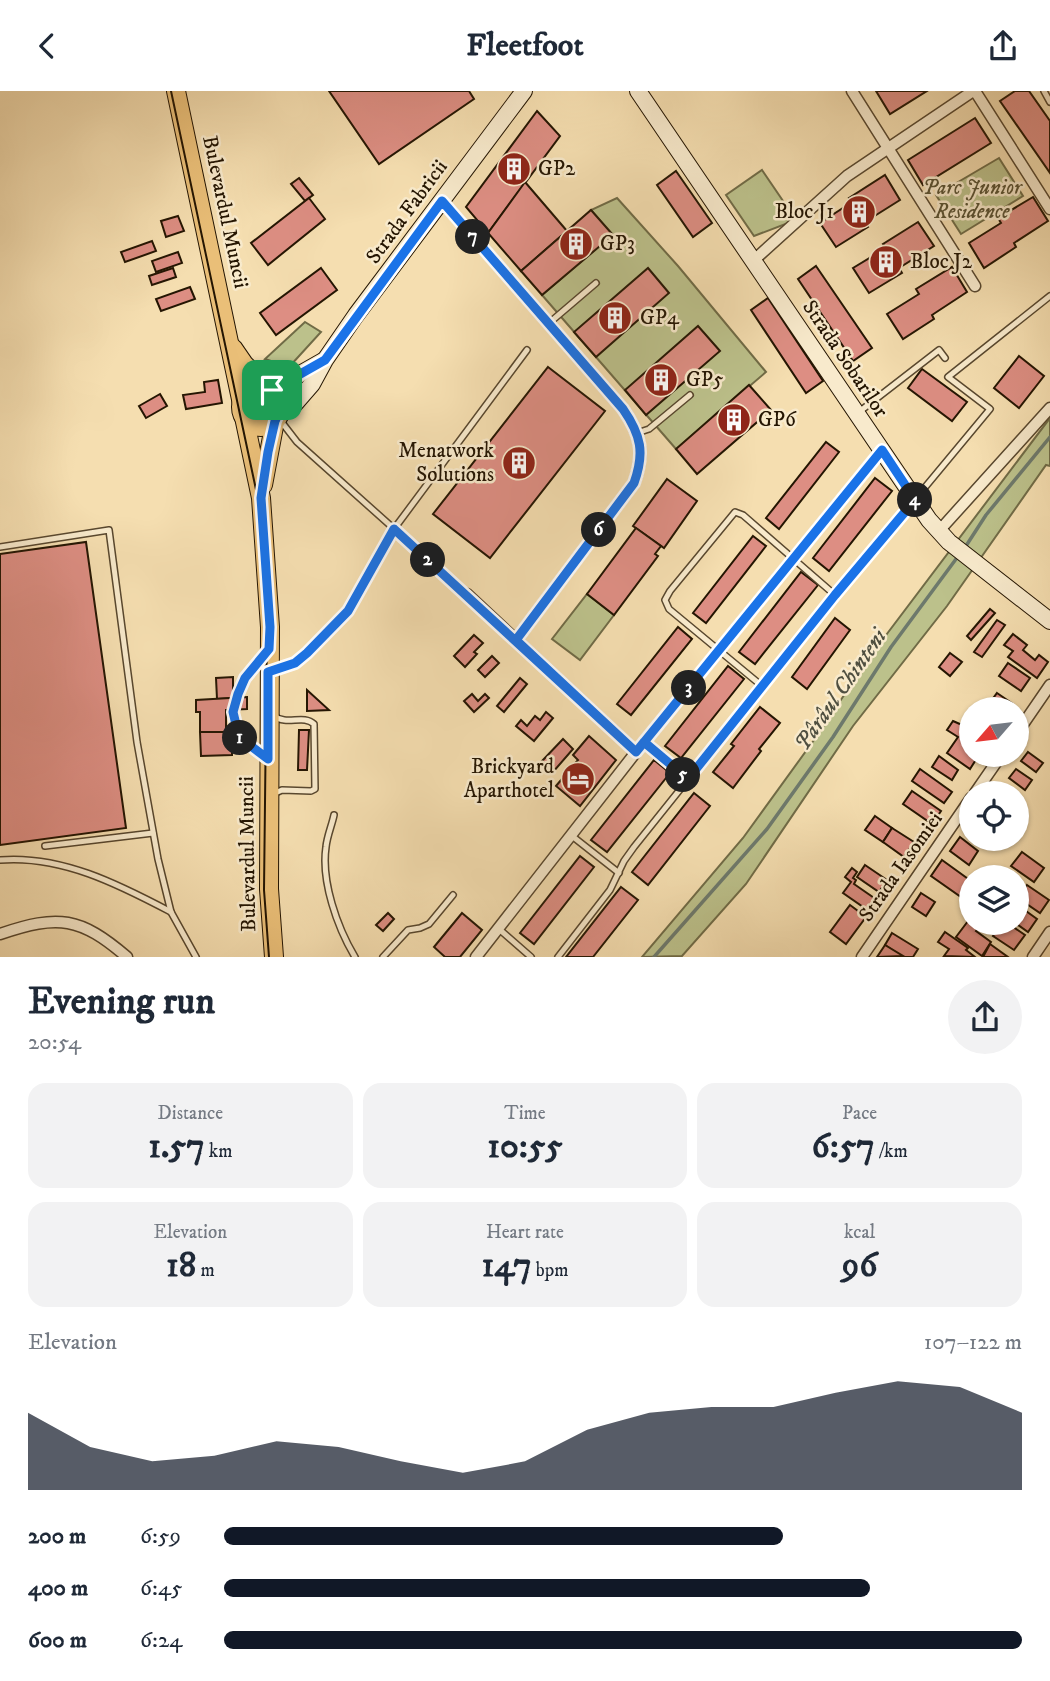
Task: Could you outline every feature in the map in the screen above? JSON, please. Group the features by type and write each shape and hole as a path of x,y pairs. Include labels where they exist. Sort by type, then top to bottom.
{"main road":[{"name":"Bulevardul Muncii","path":"176,91 261,498 270,627 269,889 274,957"},
{"name":"Bulevardul Muncii","path":"229,342 244,364 270,388"},
{"path":"253,388 270,388 281,403 278,417 260,427 249,422 243,410 248,392 253,388"},
{"name":"Bulevardul Muncii","path":"261,498 278,417"}],"street":[{"name":"Strada Fabricii","path":"278,417 292,407 312,384 325,360 524,91"},
{"name":"Strada Sobarilor","path":"638,91 915,500 944,537 1050,621"},
{"path":"852,91 975,286"},
{"path":"753,261 847,176 974,91 1050,209"},
{"path":"442,201 623,409 637,433 641,453 634,483 516,640"},
{"name":"Strada Fabricii","path":"270,388 325,360"},
{"path":"944,537 1050,408"},
{"path":"476,957 644,742 882,450"},
{"path":"467,594 636,752"},
{"path":"1029,716 1050,685"},
{"name":"Strada Iasomiei","path":"862,957 959,816"},
{"path":"0,935 25,926 58,921 78,925 101,935 127,957"},
{"path":"1033,957 1050,932"}],"lane":[{"path":"1044,91 1050,102"},
{"path":"548,324 596,283"},
{"path":"558,957 610,890 634,847 835,595 990,409 948,377 1050,296"},
{"path":"268,672 295,663 348,611 394,529 527,350"},
{"path":"857,414 939,350 945,358"},
{"path":"637,433 649,429 690,395"},
{"path":"278,417 297,442 467,594"},
{"path":"762,686 669,609 665,600 670,591 735,512 743,515 835,595"},
{"path":"0,547 109,530 137,741 153,833 171,912 196,957"},
{"path":"268,759 239,737 233,712 245,678 269,649"},
{"path":"268,707 279,720 307,720 314,724 315,789 282,790 268,798"},
{"path":"644,742 688,779"},
{"path":"334,815 325,848 329,892 344,939 355,957"},
{"path":"45,846 153,833"},
{"path":"572,836 619,873"},
{"path":"0,860 54,863 118,884 171,912"},
{"path":"383,957 408,930 429,924 453,895"},
{"path":"498,929 531,957"}],"green space":[{"name":"Parc Junior Residence","path":"999,158 1023,196 961,234 936,195"},
{"path":"762,170 796,220 754,236 726,195"},
{"path":"617,198 678,266 766,372 676,449 542,295 612,235 591,210"},
{"path":"305,322 321,332 289,367 265,359"},
{"path":"1050,418 1050,466 1046,465 947,606 853,726 746,884 682,956 642,957 743,838 871,655"},
{"path":"587,594 614,615 580,660 552,639"}],"building":[{"path":"329,91 469,91 474,99 379,164"},
{"path":"876,91 927,91 890,114"},
{"path":"1015,91 1029,91 1050,121 1050,173 1000,101"},
{"name":"GP2","path":"537,111 560,136 488,233 466,207"},
{"path":"975,118 991,143 923,185 908,160"},
{"path":"676,171 712,223 693,237 657,185"},
{"name":"Bloc J1","path":"885,175 900,200 865,222 868,227 836,247 820,223 852,202 849,198"},
{"path":"299,178 313,195 305,201 291,184"},
{"path":"525,182 567,231 521,271 488,233"},
{"path":"1033,197 1048,221 1014,243 1016,247 984,268 969,243 1001,223 998,218"},
{"path":"309,198 325,219 268,265 251,243"},
{"name":"GP3","path":"591,210 613,235 542,295 521,271"},
{"path":"178,216 184,231 166,237 161,221"},
{"name":"Bloc J2","path":"918,222 934,246 899,268 902,273 869,293 853,268 886,248 883,244"},
{"path":"152,241 156,251 125,262 121,252"},
{"path":"178,252 182,263 156,272 152,261"},
{"path":"816,266 872,348 853,361 798,279"},
{"path":"952,267 967,292 932,315 934,319 903,339 887,314 919,294 916,289"},
{"path":"173,268 176,277 152,285 149,276"},
{"path":"321,268 337,290 276,335 260,313"},
{"name":"GP4","path":"648,268 669,293 596,357 574,332"},
{"path":"190,287 195,299 161,311 156,299"},
{"path":"768,298 823,381 806,393 751,310"},
{"name":"GP5","path":"698,326 720,351 646,415 625,390"},
{"path":"1019,356 1044,376 1019,408 994,388"},
{"name":"Menatwork Solutions","path":"548,367 605,411 490,558 433,514"},
{"path":"922,369 967,402 952,421 908,388"},
{"path":"218,380 222,403 186,409 183,395 205,392 204,382"},
{"name":"GP6","path":"749,385 771,410 697,474 676,449"},
{"path":"160,394 167,406 146,418 139,406"},
{"path":"826,442 839,452 779,529 766,518"},
{"path":"875,478 892,491 829,571 813,558"},
{"path":"667,479 697,501 664,548 633,526"},
{"path":"636,528 661,546 655,554 658,556 614,615 587,594"},
{"path":"753,536 766,546 706,623 693,613"},
{"path":"86,542 126,828 0,845 0,554"},
{"path":"801,572 818,585 755,664 739,652"},
{"path":"990,609 995,613 971,640 967,636"},
{"path":"835,618 850,630 807,689 792,677"},
{"path":"997,620 1005,625 982,657 974,652"},
{"path":"678,627 692,639 631,715 617,704"},
{"path":"1013,634 1027,645 1023,650 1035,660 1039,655 1048,662 1037,678 1008,657 1013,651 1004,645"},
{"path":"474,635 483,643 465,667 454,656"},
{"path":"950,653 962,662 950,676 939,667"},
{"path":"492,656 499,663 485,677 478,670"},
{"path":"1008,663 1030,678 1021,691 999,676"},
{"path":"728,666 744,679 681,758 665,746"},
{"path":"233,677 233,698 217,699 216,678"},
{"path":"520,678 527,684 504,712 497,706"},
{"path":"307,690 329,710 307,711"},
{"path":"472,694 478,701 485,694 489,698 474,712 464,701"},
{"path":"247,697 247,709 226,710 226,732 200,732 200,712 196,712 196,700"},
{"path":"760,707 780,723 733,788 713,772"},
{"path":"546,712 553,718 534,741 516,726 521,720 527,726 535,716 540,720"},
{"path":"953,721 959,724 959,761 947,753 958,737 947,730"},
{"path":"299,730 309,730 307,770 298,770"},
{"path":"200,732 232,732 232,755 201,756"},
{"path":"589,736 616,760 580,806 556,786 578,760 573,755"},
{"path":"563,739 573,749 553,772 542,761"},
{"path":"1029,753 1043,763 1036,772 1029,767"},
{"path":"939,756 958,770 952,780 932,767"},
{"path":"654,760 670,773 607,852 591,840"},
{"path":"920,769 952,792 944,803 912,781"},
{"path":"1016,769 1032,780 1029,784 1029,781 1013,781 1009,778"},
{"path":"912,791 941,811 932,824 903,804"},
{"path":"694,793 710,806 648,885 632,872"},
{"path":"875,816 892,828 883,842 865,830"},
{"path":"892,828 914,842 904,857 883,842"},
{"path":"959,838 959,851 978,851 969,865 950,851"},
{"path":"1022,852 1044,868 1034,882 1029,879 1029,865 1012,865"},
{"path":"580,856 594,867 534,944 520,933"},
{"path":"942,860 959,872 959,896 931,876"},
{"path":"865,865 887,880 879,892 857,877"},
{"path":"852,868 857,872 853,878 856,880 854,884 877,900 869,911 843,893 851,882 845,877"},
{"path":"1029,886 1049,900 1040,913 1029,906"},
{"path":"621,887 638,900 593,957 566,957"},
{"path":"921,893 935,902 926,916 912,907"},
{"path":"850,905 866,917 846,944 830,932"},
{"path":"388,913 394,919 383,931 376,925"},
{"path":"462,913 482,930 460,957 445,957 434,947"},
{"path":"1029,913 1037,919 1029,931"},
{"path":"945,932 968,948 966,950 975,957 944,956 949,949 938,942"},
{"path":"892,933 918,949 913,957 903,957 885,945"},
{"path":"959,933 981,935 991,942 982,956 956,937"},
{"path":"994,935 1025,935 1014,950"},
{"path":"990,944 1008,957 983,957"},
{"path":"885,945 903,956 877,957"}],"waterway":[{"name":"Pârâul Chinteni","path":"964,549 986,515 1050,437"},
{"name":"Pârâul Chinteni","path":"654,957 767,829 833,737 891,647 959,555"}],"tram line":[{"path":"171,91 258,499 267,628 264,890 269,957"}],"place":[{"name":"GP2","path":"514,169"},
{"name":"Bloc J1","path":"859,212"},
{"name":"GP3","path":"576,244"},
{"name":"Bloc J2","path":"886,262"},
{"name":"GP4","path":"615,318"},
{"name":"GP5","path":"661,380"},
{"name":"GP6","path":"734,420"},
{"name":"Menatwork Solutions","path":"519,463"},
{"name":"Brickyard Aparthotel","path":"578,779"}],"route":[{"path":"272,390 279,396 281,408 268,452 261,498 270,627 269,649 245,678 233,712 239,737 265,759 268,759 268,672 295,663 348,611 394,529 467,594 488,614 516,640 636,752 794,559 882,450 915,500 688,779 644,742 636,752 587,707 516,640 634,483 640,466 639,441 636,429 623,409 442,201 325,360 272,390"}]}
